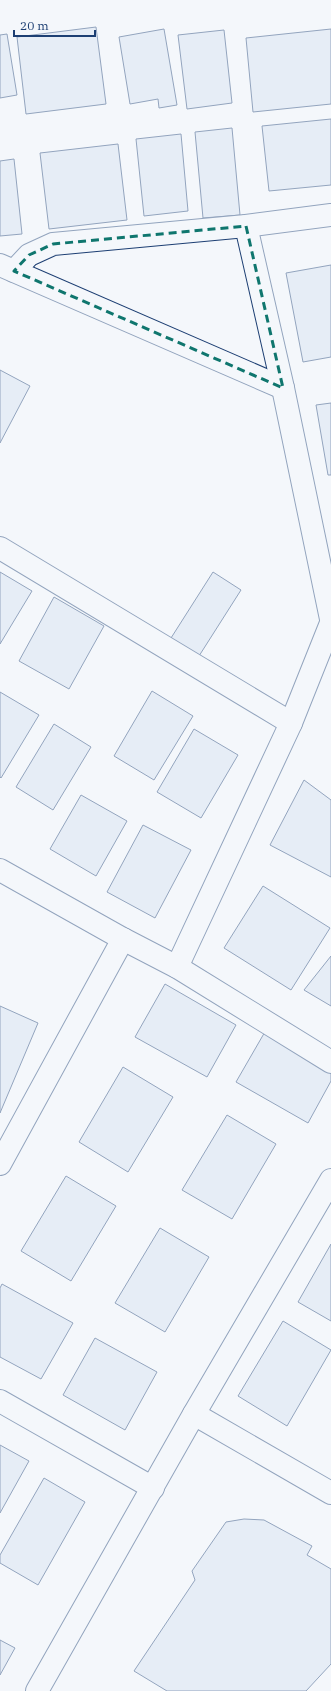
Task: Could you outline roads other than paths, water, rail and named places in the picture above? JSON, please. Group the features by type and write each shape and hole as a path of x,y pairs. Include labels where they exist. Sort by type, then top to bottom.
{"street":[{"path":"7,268 29,255 53,244 246,226 331,215"},
{"path":"246,226 283,388 331,619"},
{"path":"7,268 283,388"},
{"path":"0,548 291,723"},
{"path":"177,967 291,723 331,623"},
{"path":"1,872 177,967 331,1062"},
{"path":"0,1164 123,939"},
{"path":"37,1691 154,1488 194,1414 331,1180"},
{"path":"0,1401 154,1488"},
{"path":"194,1414 331,1493"}]}
